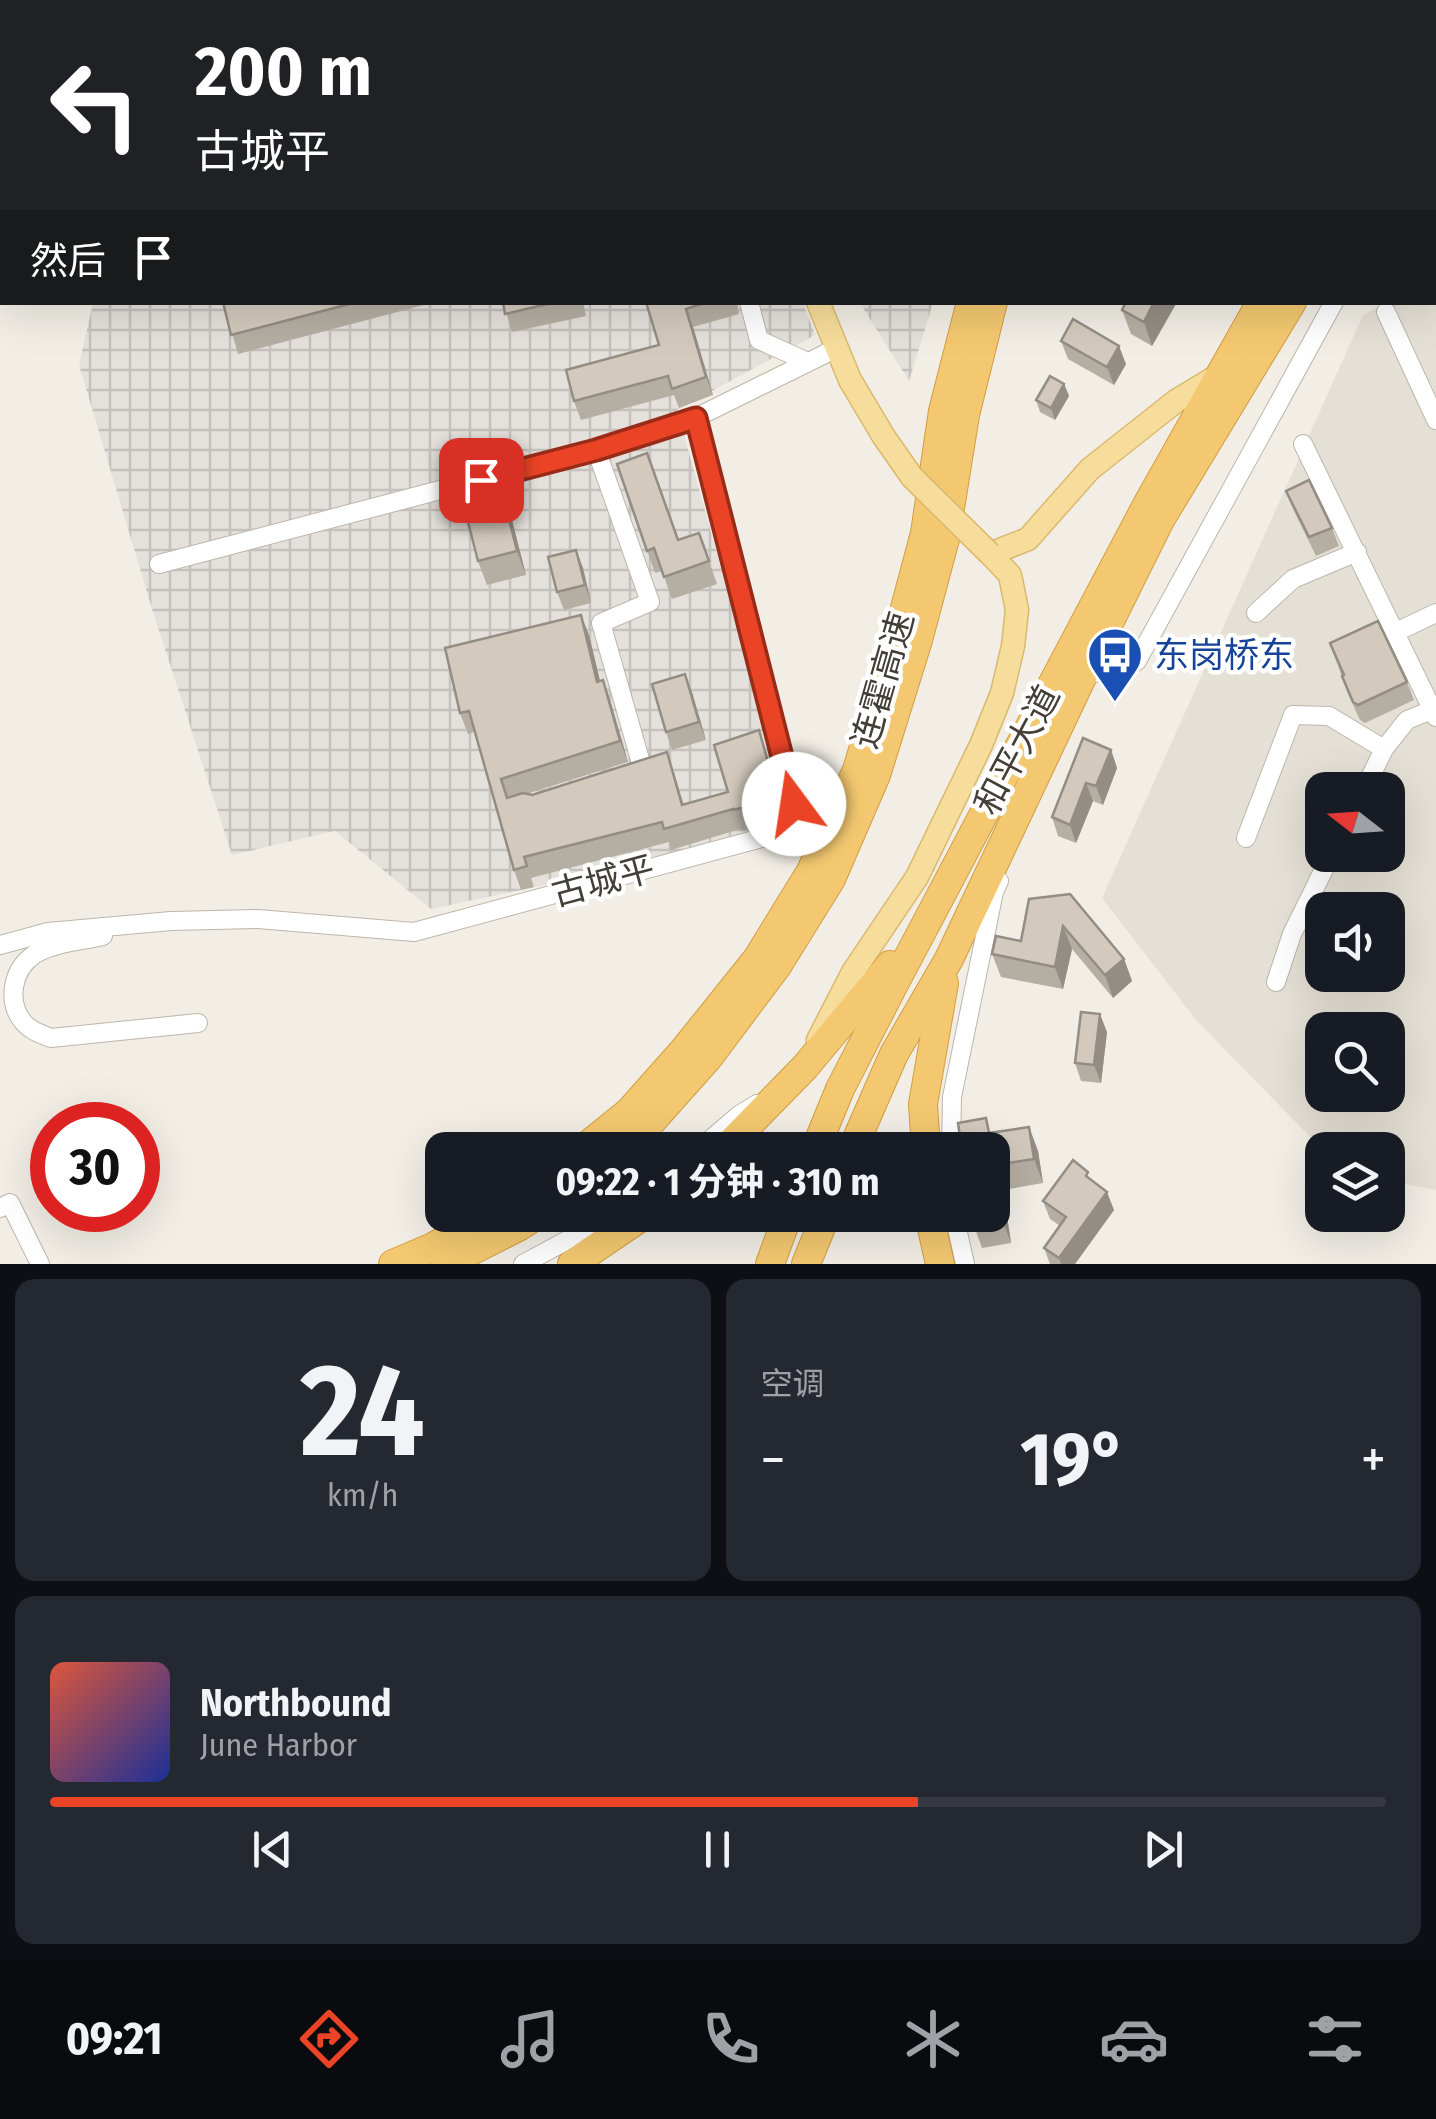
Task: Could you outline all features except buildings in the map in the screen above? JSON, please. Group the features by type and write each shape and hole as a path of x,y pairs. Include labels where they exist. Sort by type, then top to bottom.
{"highway":[{"name":"连霍高速","path":"604,1132 629,1112 757,960 811,871 857,770 924,533 943,410 969,305"},
{"name":"连霍高速","path":"643,1132 708,1058 777,966 831,879 876,775 945,539 965,415 992,305"},
{"name":"和平大道","path":"822,1132 840,1089 932,912 1148,503 1258,305"},
{"name":"和平大道","path":"860,1132 894,1054 948,960 1160,520 1290,305"},
{"path":"741,1132 804,1067 932,912"},
{"path":"930,1132 938,1098 948,960"},
{"path":"392,1264 460,1232"},
{"path":"445,1264 508,1232"},
{"path":"572,1264 619,1232"},
{"path":"770,1264 782,1232"},
{"path":"806,1264 819,1232"},
{"path":"933,1232 940,1264"}],"main road":[{"path":"804,1067 853,972 918,877 981,746 1002,693 1016,610 1010,575 912,477 884,437 850,380 819,305"},
{"path":"990,554 1028,539 1090,469 1176,401 1222,374"}],"street":[{"path":"750,305 759,340 808,362"},
{"path":"946,1132 938,1098 994,892 1080,712 1084,673 1119,672 1137,661 1332,305"},
{"path":"1386,312 1436,420"},
{"path":"159,564 596,450 696,418 837,348"},
{"name":"古城平","path":"0,945 48,932 172,921 258,919 414,932 773,836 794,804 696,418"},
{"path":"1304,444 1434,714 1407,720 1384,749 1373,772"},
{"path":"596,450 650,602 600,623 642,770 607,781"},
{"path":"1256,613 1293,579 1356,552"},
{"path":"1396,632 1436,612"},
{"path":"1246,838 1293,715 1329,716 1384,749"},
{"path":"1276,982 1292,934 1323,872"},
{"path":"172,921 46,949 32,956 14,980 16,1011 24,1024 51,1038 198,1024"},
{"path":"719,1132 784,1088"},
{"path":"0,1208 10,1204 40,1264"},
{"path":"523,1264 582,1232"},
{"path":"958,1232 965,1264"}],"shaded area":[{"path":"93,305 804,305 815,335 677,410 792,823 761,839 431,909 335,831 232,855 79,365"},
{"path":"861,305 932,305 909,381"},
{"path":"1383,305 1436,305 1436,1190 1405,1184 1405,1132 1305,1132 1196,1020 1102,898 1363,315"}],"place":[{"name":"东岗桥东","path":"1115,704"}],"route":[{"path":"481,480 596,450 696,418 794,804"}]}
